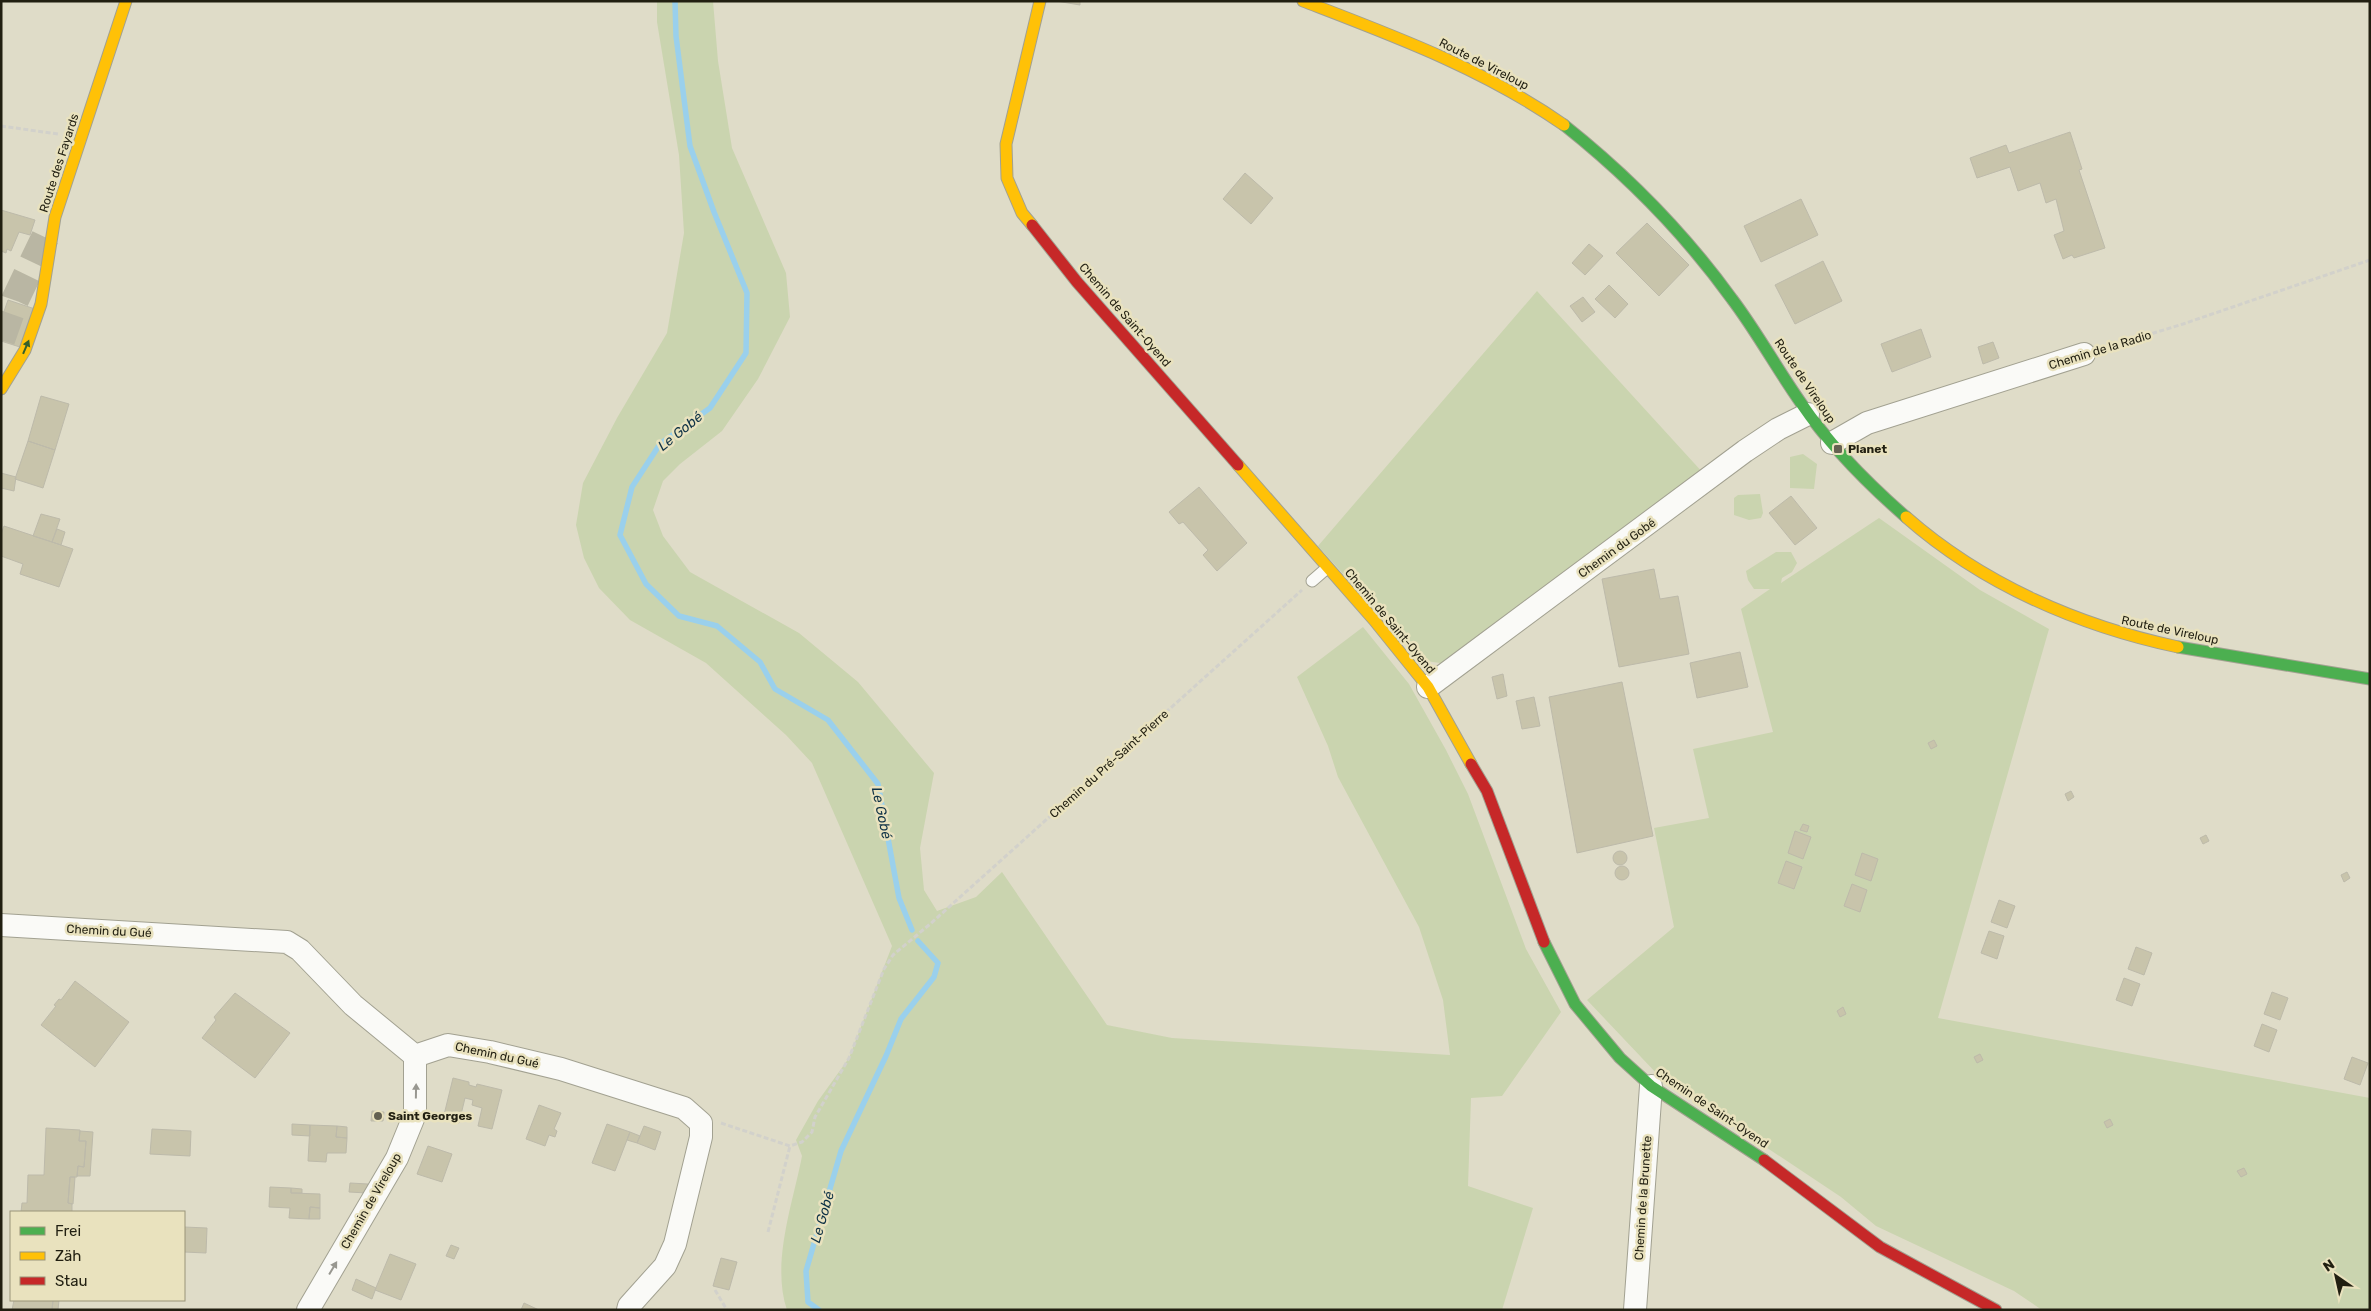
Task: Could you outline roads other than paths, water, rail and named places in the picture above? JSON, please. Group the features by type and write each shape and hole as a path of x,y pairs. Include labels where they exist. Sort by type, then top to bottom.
{"main road":[{"name":"Route des Fayards","path":"1,389 25,350 41,304 55,217 126,1"},
{"name":"Chemin de Saint-Oyend","path":"1040,1 1006,144 1007,178 1014,198 1028,221 1077,282 1374,620 1428,687 1487,791 1559,976 1575,1004 1595,1030 1651,1086 1772,1166 1880,1247 1996,1310"},
{"name":"Route de Vireloup","path":"1302,1 1474,71 1530,102 1588,146 1656,210 1721,284 1808,414 1877,492 1951,551 1986,574 2059,612 2102,628 2154,642 2370,679"}],"street":[{"name":"Chemin de la Radio","path":"1832,443 1846,432 1867,423 2084,354"},
{"name":"Chemin du Gobé","path":"1428,687 1745,451 1778,429 1808,414"},
{"name":"Chemin du Gué","path":"1,925 287,942 300,950 354,1005 415,1056 448,1045 490,1052 561,1069 684,1108 701,1123 701,1137 675,1244 665,1266 629,1306 628,1310"},
{"name":"Chemin de Vireloup","path":"308,1310 398,1158 415,1114 415,1056"},
{"name":"Chemin de la Brunette","path":"1635,1310 1651,1086"}],"lane":[{"path":"1312,581 1327,568"}],"waterway":[{"name":"Le Gobé","path":"675,1 676,36 690,146 747,293 746,353 710,408 660,444 632,487 620,535 646,584 679,616 717,626 760,662 775,689 828,720 878,784 899,898 912,930"},
{"name":"Le Gobé","path":"819,1310 808,1302 806,1271 841,1151 886,1056 901,1019 934,977 938,963 918,941"}],"tunnel":[{"path":"1,340 15,300 50,227"}],"place":[{"name":"Planet","path":"1838,449"},
{"name":"Saint Georges","path":"378,1116"}]}
